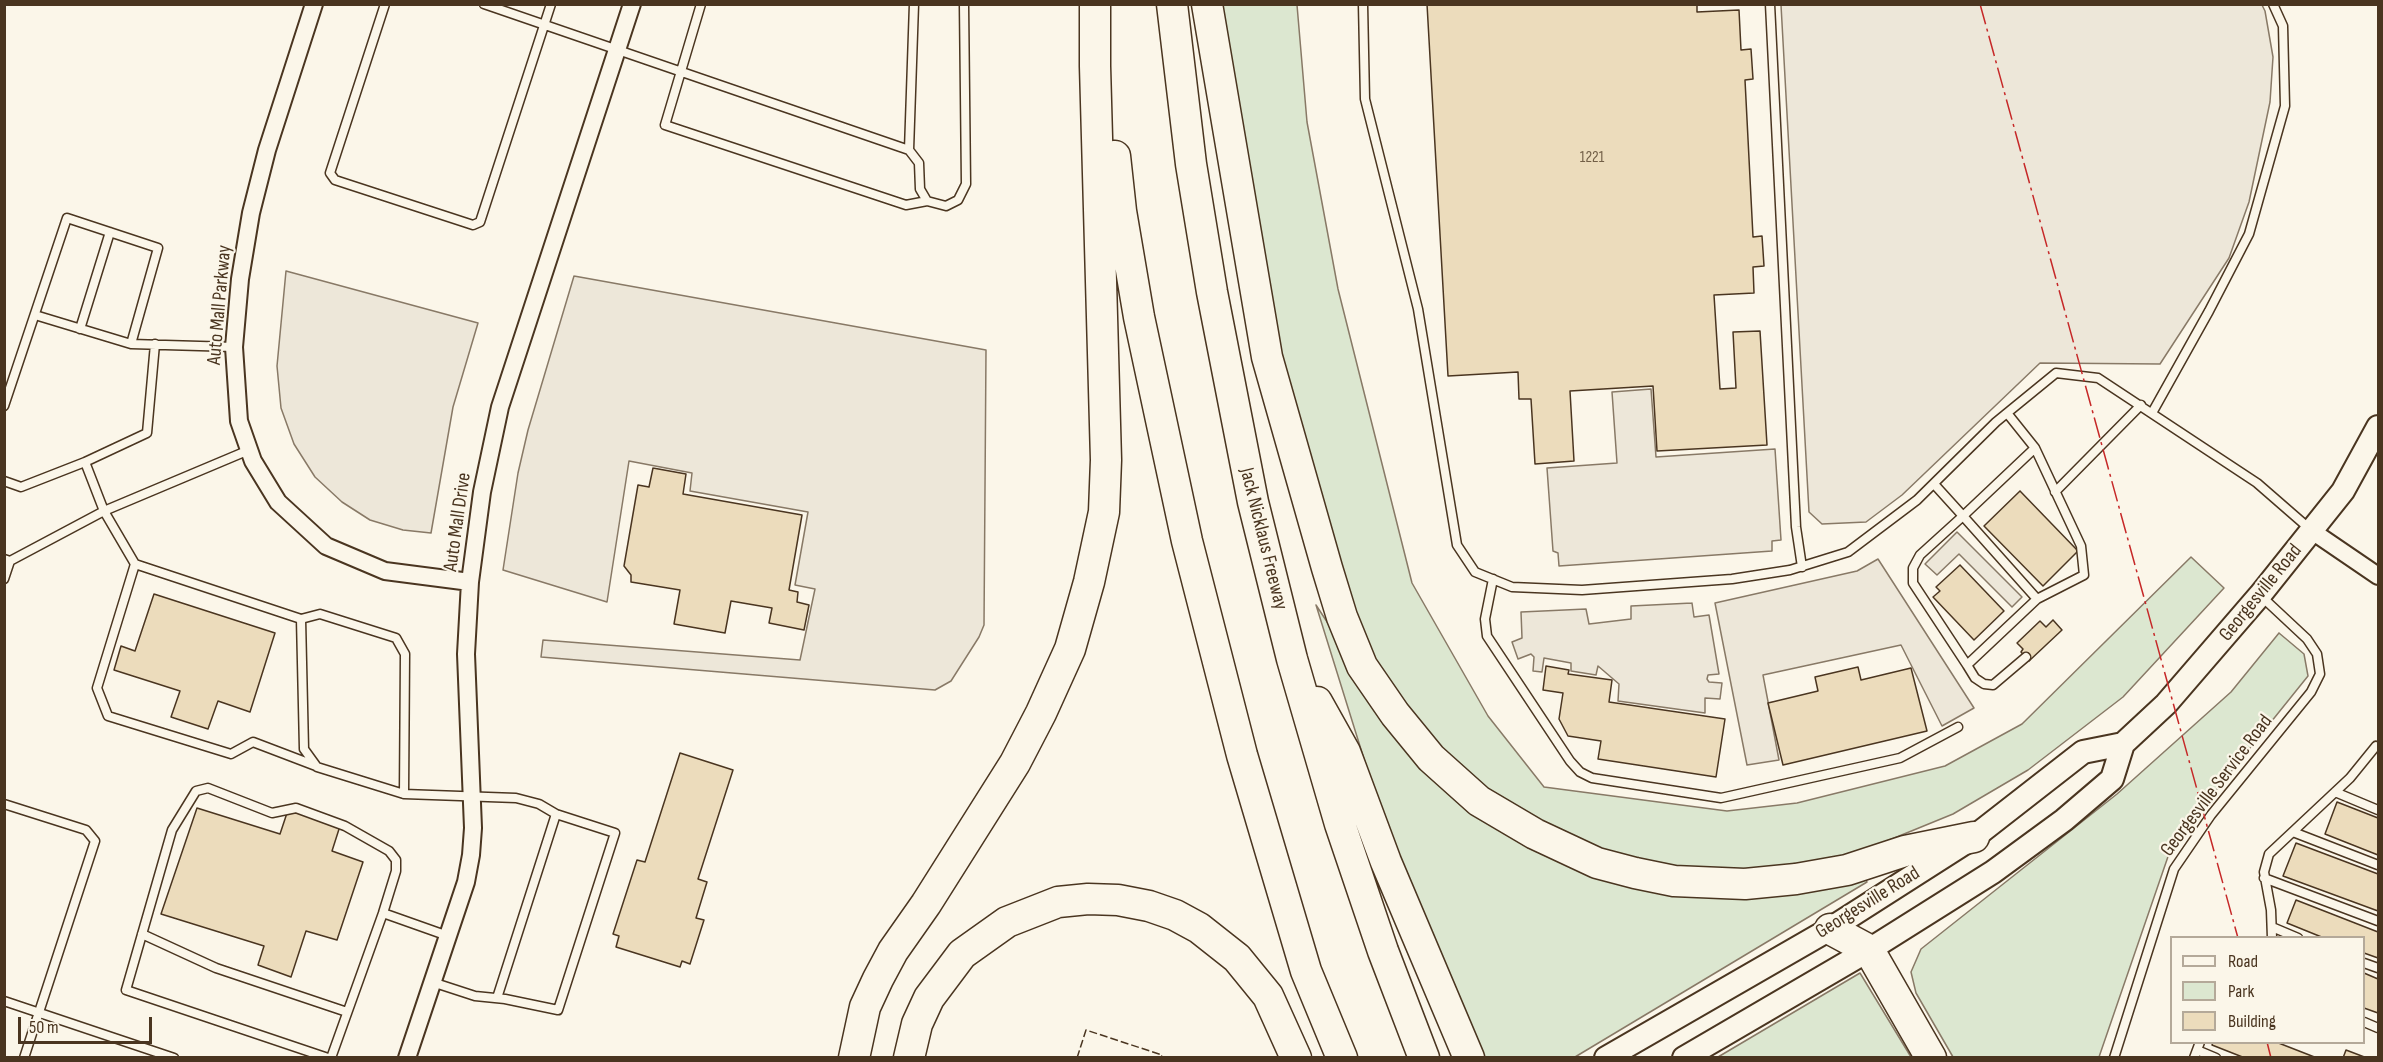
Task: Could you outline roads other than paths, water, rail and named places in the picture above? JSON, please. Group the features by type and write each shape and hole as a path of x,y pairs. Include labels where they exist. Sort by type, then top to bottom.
{"highway":[{"path":"854,1058 865,1006 893,951 926,904 1015,763 1041,712 1070,649 1089,582 1104,512 1107,460 1095,66 1096,4"},
{"path":"1096,4 1121,212 1139,317 1182,522 1245,767 1306,971 1342,1058"},
{"name":"Jack Nicklaus Freeway","path":"1172,4 1191,164 1214,303 1252,502 1292,659 1340,824 1383,951 1424,1058"},
{"path":"1207,4 1267,357 1327,568 1342,617 1362,666 1395,714 1431,758 1479,801 1535,834 1597,863 1674,881 1744,884 1797,879 1847,870 1905,851 1974,837"},
{"path":"1292,659 1345,752 1386,862 1469,1058"},
{"path":"909,1058 917,1024 929,998 962,954 1007,922 1058,902 1088,899 1118,900 1149,906 1175,915 1199,928 1237,958 1268,996 1296,1058"},
{"path":"1830,929 1869,950 1931,1058"}],"main road":[{"name":"Georgesville Road","path":"1684,1058 1869,950 1994,872 2064,820 2112,778 2123,744 2166,704 2312,531 2343,491 2379,427"},
{"name":"Georgesville Road","path":"1606,1058 1830,929 1974,837 2084,752 2123,744"}],"street":[{"name":"Auto Mall Parkway","path":"314,4 267,150 251,213 240,279 234,346 239,421 263,480 278,502 326,546 385,571 470,582"},
{"name":"Auto Mall Drive","path":"407,1058 466,882 471,855 473,828 466,654 470,582 482,492 500,407 632,4"},
{"path":"2312,531 2379,576"}],"lane":[{"path":"385,4 330,173 335,180 473,225 480,222 551,4"},
{"path":"484,4 618,52 909,150 919,163 920,189 927,201"},
{"path":"701,4 665,125 906,205 927,201 946,206 958,200 966,184 964,4"},
{"path":"909,150 914,4"},
{"path":"1363,4 1365,99 1418,309 1457,545 1474,572 1512,586 1582,590 1710,582 1802,567 1848,552 1917,500 2007,413 2056,373 2098,378 2257,483 2312,531"},
{"path":"1770,4 1796,527 1802,567"},
{"path":"2152,413 2249,234 2284,106 2283,26 2273,4"},
{"path":"4,406 67,218 158,248 131,344"},
{"path":"80,329 110,232"},
{"path":"35,315 131,344 234,346"},
{"path":"4,481 21,486 85,462 147,433 155,344"},
{"path":"2055,492 2141,405"},
{"path":"1967,665 2037,598 2084,575 2081,546 2035,448 2007,413"},
{"path":"2026,657 1993,685 1984,684 1975,678 1913,583 1913,568 1920,555 2035,448"},
{"path":"4,579 7,560 104,511 249,450"},
{"path":"85,462 104,511 135,564 301,619 320,614 396,638 405,654 404,794"},
{"path":"1934,484 2037,598"},
{"path":"135,564 97,688 108,716 231,754 253,742 316,766 404,794 516,798 615,833 558,1010 475,996 432,982"},
{"path":"1493,579 1485,619 1487,636 1570,761 1580,772 1592,777 1721,798 1900,758 1958,727"},
{"name":"Georgesville Service Road","path":"2114,1058 2174,869 2211,815 2311,692 2320,674 2317,654 2307,639 2260,595"},
{"path":"301,619 304,749 316,766"},
{"path":"2272,936 2264,878 2270,854 2350,778 2376,746 2379,747"},
{"path":"208,788 272,813 296,808 345,826 388,851 396,860 396,871 383,913 329,1058 126,990 172,830 196,791 208,788"},
{"path":"2335,792 2379,810"},
{"path":"4,804 86,830 95,841 24,1058"},
{"path":"497,998 556,814"},
{"path":"2293,832 2379,865"},
{"path":"2264,878 2379,921"},
{"path":"383,913 448,936"},
{"path":"2272,927 2293,936"},
{"path":"142,934 216,968 347,1012"},
{"path":"4,1001 174,1058"},
{"path":"2365,1022 2379,1028"},
{"path":"2197,1050 2216,1058"}]}
